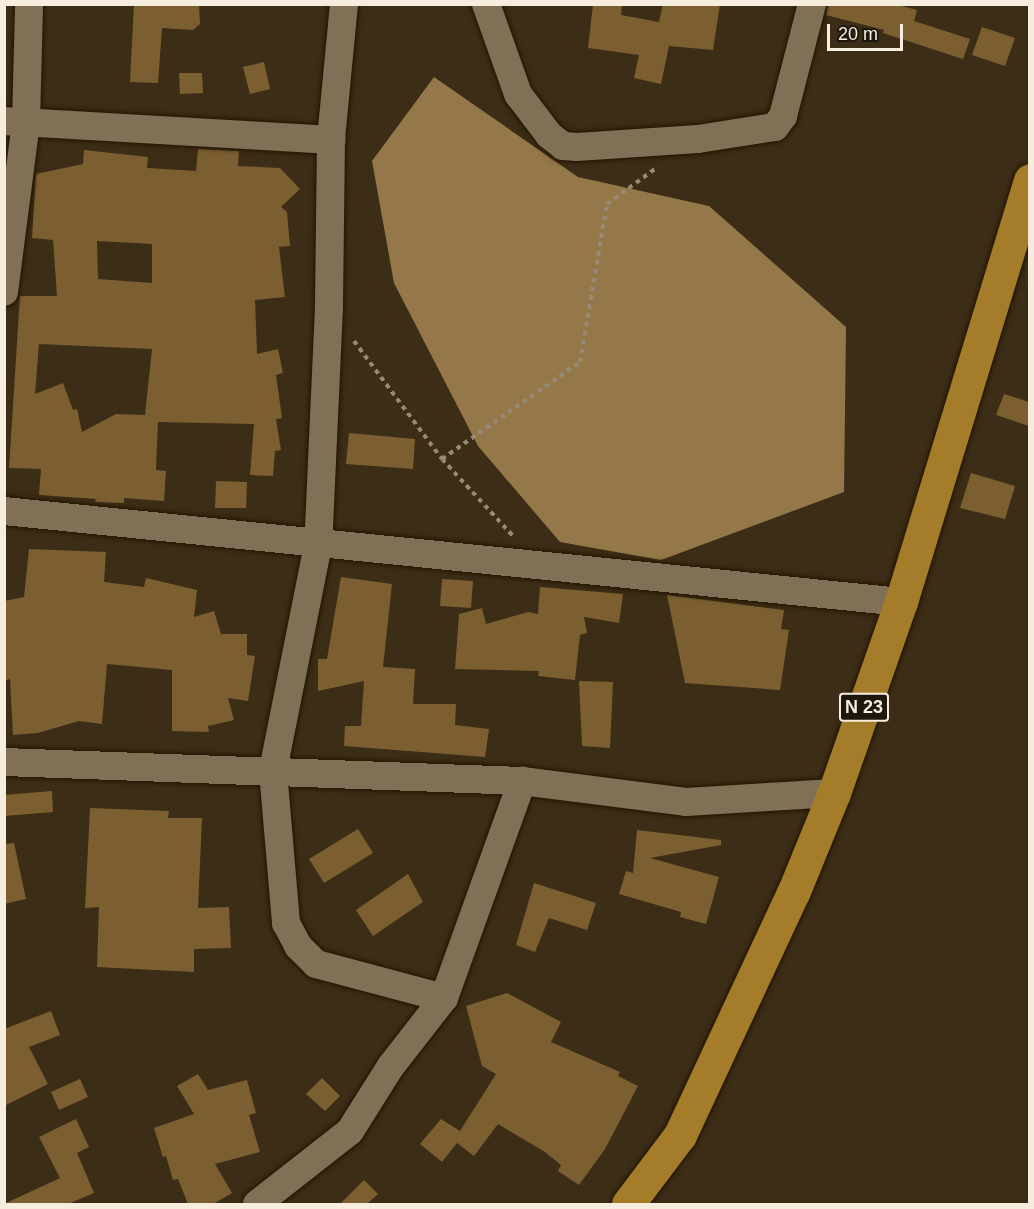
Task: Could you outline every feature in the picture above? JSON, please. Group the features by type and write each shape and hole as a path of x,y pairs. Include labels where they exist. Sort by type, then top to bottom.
{"main road":[{"name":"N 23","path":"628,1204 680,1135 794,891 834,794 901,602 1029,180"}],"street":[{"path":"5,280 15,121 29,4"},
{"path":"344,4 331,140 329,307 318,545 273,771 286,923 298,946 316,964 444,998"},
{"path":"486,4 518,94 549,135 563,146 577,147 698,140 775,127 783,116 812,4"},
{"path":"15,121 331,140"},
{"path":"4,511 318,545 901,602"},
{"path":"4,762 522,781 686,802 834,794"},
{"path":"257,1204 350,1131 391,1066 444,998 522,781"}],"path":[{"path":"442,459 580,362 607,204 661,165"},
{"path":"329,307 442,459 542,567"}],"shaded area":[{"path":"434,77 578,177 709,206 846,327 844,492 661,560 560,542 478,446 394,283 372,161"}],"building":[{"path":"134,4 199,4 200,24 193,30 162,28 158,83 130,82"},
{"path":"593,4 622,4 621,15 659,22 663,4 720,4 713,50 669,46 661,84 634,78 639,55 588,48"},
{"path":"828,4 894,4 917,10 914,21 970,39 963,59 883,33 884,30 826,15"},
{"path":"982,27 1015,38 1005,66 972,55"},
{"path":"264,62 270,89 250,94 243,67"},
{"path":"179,73 202,73 203,93 180,94"},
{"path":"198,149 239,151 238,166 280,168 300,189 281,207 287,212 290,246 279,247 285,297 255,300 257,354 278,349 283,373 276,375 282,418 276,419 281,450 275,451 273,476 250,475 254,424 158,422 156,470 166,471 164,501 124,498 124,503 95,502 96,499 39,495 41,469 9,468 20,296 57,296 53,240 32,238 36,174 83,164 84,150 148,157 147,168 196,171","holes":["97,241 152,244 152,283 98,279","39,344 152,349 145,415 116,414 82,432 77,409 73,410 63,383 35,394"]},
{"path":"1004,394 1029,402 1029,426 996,415"},
{"path":"349,433 415,439 413,469 346,464"},
{"path":"971,473 1015,486 1005,519 960,508"},
{"path":"216,481 247,482 246,508 215,508"},
{"path":"29,549 106,552 104,582 144,587 146,578 197,590 194,617 214,611 221,634 247,634 247,655 255,656 248,701 228,698 234,720 208,726 209,732 172,731 172,670 107,664 102,724 79,721 38,733 13,735 10,679 4,681 4,601 24,597"},
{"path":"341,577 392,584 383,667 415,669 413,704 456,704 455,725 489,729 485,757 344,746 345,726 361,726 364,681 318,691 318,659 327,659"},
{"path":"442,579 473,581 471,608 440,606"},
{"path":"540,587 623,594 619,623 584,617 587,633 580,635 575,680 538,676 539,671 455,669 459,614 482,608 486,624 528,612 538,614"},
{"path":"667,595 784,610 781,629 789,630 780,690 685,683"},
{"path":"579,681 613,682 610,748 582,746"},
{"path":"52,791 53,812 4,816 4,795"},
{"path":"90,808 169,811 168,818 202,818 198,908 229,907 231,948 194,949 194,972 97,967 99,907 85,908"},
{"path":"358,829 373,853 324,883 309,859"},
{"path":"637,830 721,840 721,845 650,858 719,877 706,924 680,917 681,912 619,894 626,871 633,873"},
{"path":"14,843 26,899 4,904 4,844"},
{"path":"408,874 423,902 373,936 356,910"},
{"path":"534,883 596,903 587,930 549,918 535,952 516,945"},
{"path":"507,993 561,1022 551,1042 620,1072 618,1076 638,1086 605,1149 579,1185 558,1171 561,1165 545,1152 498,1124 474,1156 457,1143 442,1162 420,1144 441,1119 460,1131 496,1074 482,1066 466,1006"},
{"path":"51,1011 60,1035 29,1047 48,1084 4,1106 4,1029"},
{"path":"198,1074 208,1090 247,1080 256,1113 249,1115 260,1152 215,1164 232,1193 213,1204 188,1204 178,1179 173,1180 154,1128 194,1114 177,1086"},
{"path":"322,1078 340,1096 325,1111 306,1094"},
{"path":"80,1079 88,1097 59,1110 51,1092"},
{"path":"76,1119 89,1147 77,1153 94,1193 68,1204 4,1204 60,1178 39,1137"},
{"path":"364,1180 378,1194 367,1204 340,1204"}]}
